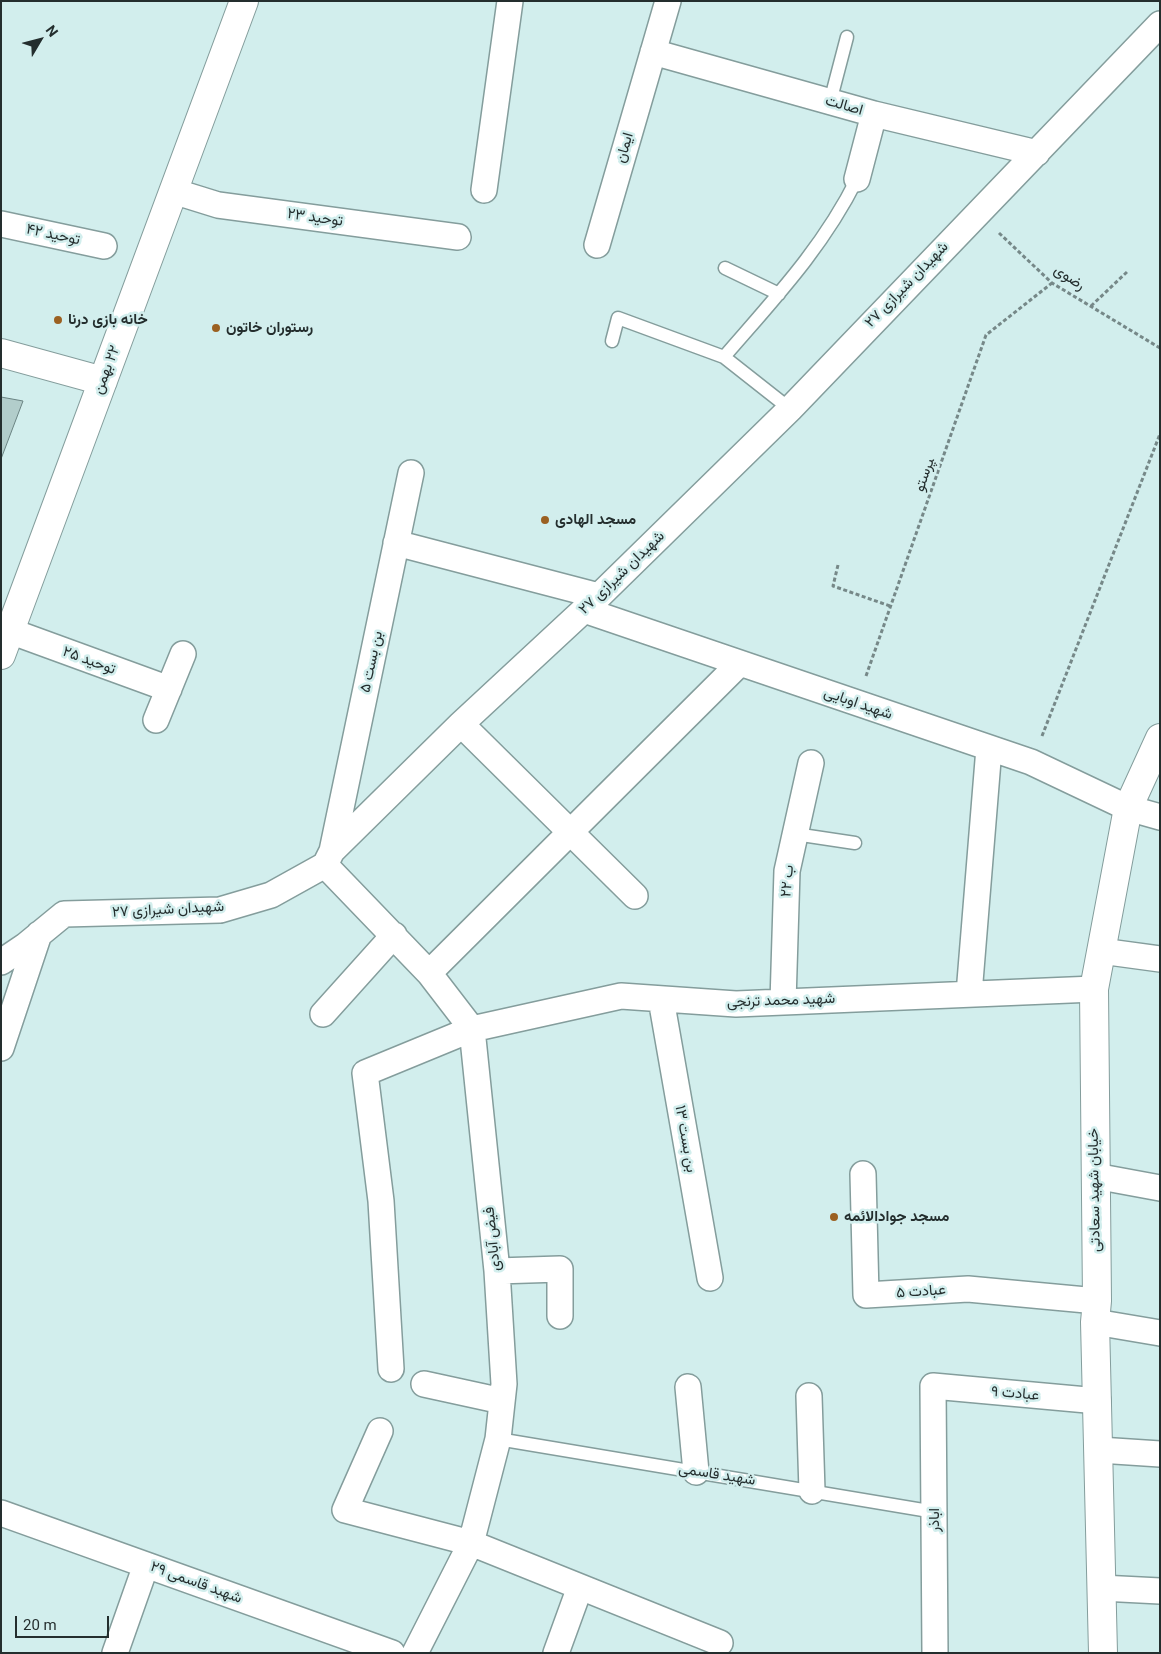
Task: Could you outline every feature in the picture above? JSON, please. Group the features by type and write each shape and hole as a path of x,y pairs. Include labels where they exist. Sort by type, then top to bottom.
{"street":[{"name":"٢٢ بهمن","path":"6,643 244,1"},
{"path":"484,190 510,1"},
{"name":"ایمان","path":"597,245 668,1"},
{"name":"شهیدان شیرازی ۲۷","path":"1,962 64,914 220,910 271,895 329,858 462,724 592,603 790,409 977,212 1037,153 1160,24"},
{"name":"اصالت","path":"653,52 874,114 1037,153"},
{"path":"857,179 874,114"},
{"name":"توحید ۲۳","path":"174,191 218,205 376,221 458,237"},
{"name":"توحید ۴۲","path":"1,224 104,246"},
{"path":"1,353 103,381"},
{"name":"بن بست ۵","path":"329,858 410,473"},
{"name":"شهید اوبایی","path":"396,543 592,603 738,664 1031,762 1128,808 1160,817"},
{"name":"توحید ۲۵","path":"6,643 169,689"},
{"path":"156,720 183,654"},
{"path":"429,973 738,664"},
{"path":"462,724 634,896"},
{"name":"خیابان شهید سعادتی","path":"1102,1653 1094,1176 1094,989 1128,808 1160,738"},
{"path":"969,994 989,748"},
{"name":"ب ۲۲","path":"783,1002 787,871 812,763"},
{"path":"329,858 394,936 429,973 472,1029"},
{"path":"1,1048 39,934"},
{"path":"323,1014 394,936"},
{"path":"1101,951 1160,959"},
{"name":"شهید محمد ترنجی","path":"391,1369 381,1201 365,1073 472,1029 621,996 736,1004 1094,989"},
{"name":"بن بست ۱۳","path":"661,999 710,1278"},
{"name":"فیض آبادی","path":"415,1653 471,1543 498,1439 504,1384 497,1271 472,1029"},
{"name":"عبادت ۵","path":"863,1174 866,1295 968,1289 1096,1311"},
{"path":"1094,1176 1160,1188"},
{"path":"497,1271 560,1269 560,1316"},
{"path":"1096,1311 1160,1333"},
{"path":"424,1384 502,1401"},
{"name":"عبادت ۹","path":"933,1386 1098,1401"},
{"name":"اباذر","path":"933,1386 935,1653"},
{"path":"688,1387 696,1472"},
{"path":"809,1396 812,1491"},
{"path":"380,1432 346,1510 471,1543 720,1644"},
{"path":"1099,1450 1160,1454"},
{"name":"شهبد قاسمی ۲۹","path":"1,1513 392,1653"},
{"path":"115,1653 146,1565"},
{"path":"556,1653 580,1587"},
{"path":"1101,1588 1160,1591"}],"lane":[{"path":"830,102 847,37"},
{"path":"724,357 800,270 838,216 857,179"},
{"path":"725,268 779,294"},
{"path":"612,341 618,318 724,357 790,409"},
{"path":"795,834 855,844"},
{"name":"شهید قاسمی","path":"498,1439 935,1512"}],"path":[{"name":"رضوی","path":"977,212 1052,283 1160,348"},
{"path":"1091,306 1128,271"},
{"name":"‍‍‍‍‍پرستو","path":"856,703 986,335 1052,283"},
{"path":"1031,762 1160,434"},
{"path":"838,565 833,586 890,606"}],"building":[{"path":"1,397 23,401 1,459"}],"place":[{"name":"خانه بازی درنا","path":"58,320"},
{"name":"رستوران خاتون","path":"216,328"},
{"name":"مسجد الهادی","path":"545,520"},
{"name":"مسجد جوادالائمه","path":"834,1217"}]}
